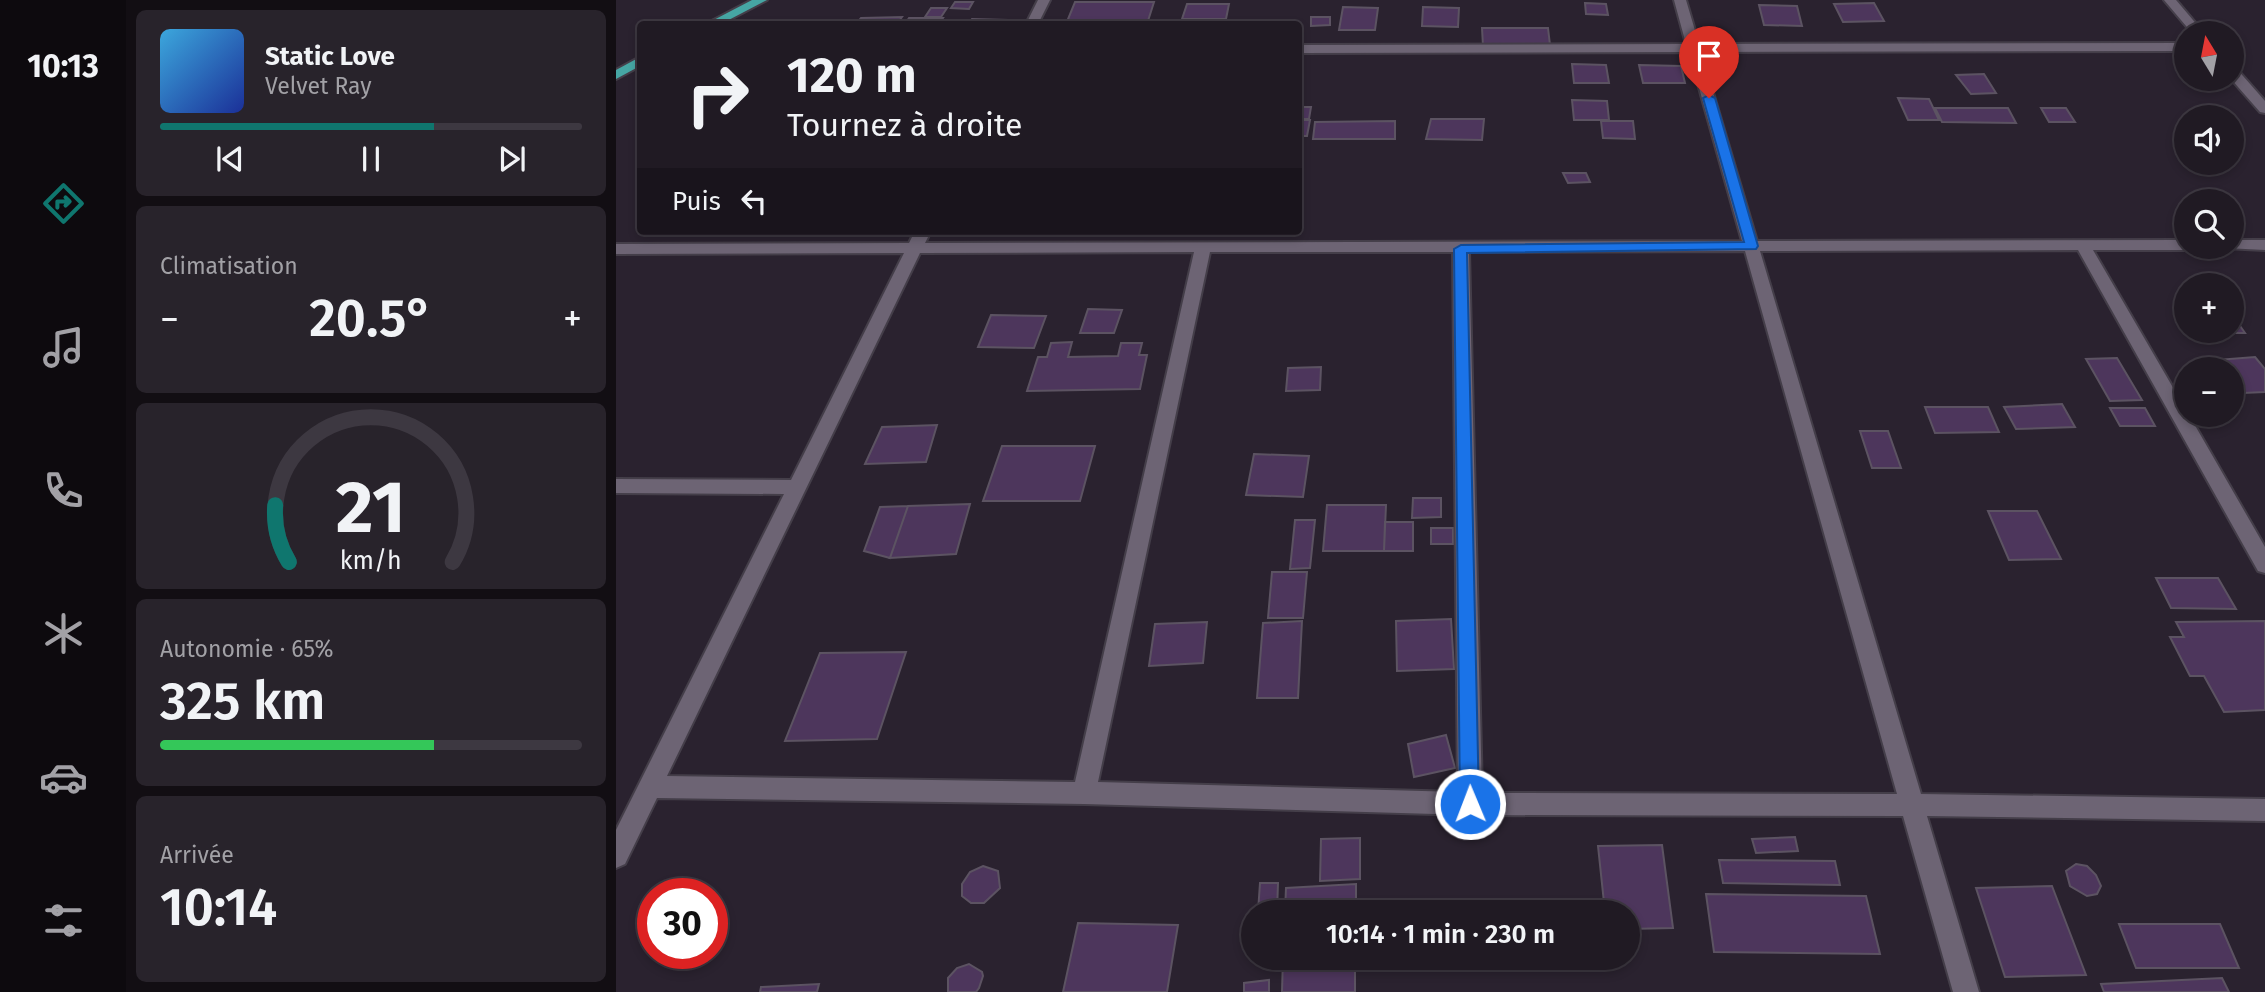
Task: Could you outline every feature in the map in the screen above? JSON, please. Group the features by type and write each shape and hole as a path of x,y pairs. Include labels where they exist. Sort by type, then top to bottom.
{"highway":[{"path":"718,21 761,0"},
{"path":"616,75 637,63"}],"street":[{"path":"1034,21 1044,0"},
{"path":"1681,0 1966,992"},
{"path":"2170,0 2188,21"},
{"path":"1302,49 2174,47"},
{"path":"2244,85 2265,108"},
{"path":"616,856 919,240"},
{"path":"616,249 919,240 1203,247 1461,249 2174,246"},
{"path":"2244,245 2265,245"},
{"path":"2083,246 2265,565"},
{"path":"1084,793 1203,247"},
{"path":"1461,249 1470,804"},
{"path":"616,486 797,487"},
{"path":"650,787 1084,793 1470,804 1912,805 2265,810"}],"building":[{"path":"955,2 973,2 969,9 951,8"},
{"path":"1075,2 1154,2 1148,21 1067,21"},
{"path":"1585,3 1606,4 1608,15 1586,14"},
{"path":"1874,3 1884,21 1843,22 1834,4"},
{"path":"1187,4 1229,4 1226,19 1182,19"},
{"path":"1759,5 1797,6 1802,26 1764,25"},
{"path":"1343,7 1378,8 1375,30 1339,30"},
{"path":"1423,7 1459,8 1458,27 1422,26"},
{"path":"931,8 947,8 941,17 925,17"},
{"path":"902,17 899,21 858,21 861,18"},
{"path":"1311,17 1330,17 1330,25 1311,26"},
{"path":"909,18 943,18 941,21 907,21"},
{"path":"972,19 1007,20 1006,21 971,21"},
{"path":"1482,28 1548,28 1550,45 1483,46"},
{"path":"1572,64 1606,65 1609,83 1574,83"},
{"path":"1639,65 1681,66 1685,83 1643,83"},
{"path":"1984,74 1996,93 1971,94 1956,75"},
{"path":"1898,98 1929,99 1939,120 1908,120"},
{"path":"1572,100 1607,101 1609,120 1574,120"},
{"path":"1302,107 1311,107 1309,119 1302,119"},
{"path":"1935,108 2008,108 2016,123 1942,122"},
{"path":"2041,108 2066,108 2075,122 2049,122"},
{"path":"1431,119 1484,119 1482,140 1426,139"},
{"path":"1302,120 1310,120 1307,136 1302,136"},
{"path":"1395,121 1395,139 1313,139 1315,122"},
{"path":"1601,121 1633,121 1635,139 1603,138"},
{"path":"1563,173 1586,173 1590,182 1568,183"},
{"path":"1088,309 1122,310 1114,333 1080,333"},
{"path":"991,315 1046,316 1034,348 978,347"},
{"path":"1072,342 1068,357 1118,356 1121,343 1142,343 1139,355 1147,355 1140,389 1027,391 1038,357 1047,357 1051,343"},
{"path":"2255,357 2265,369 2265,392 2244,393 2244,358"},
{"path":"2117,358 2142,400 2110,401 2086,359"},
{"path":"1321,367 1320,390 1286,391 1288,368"},
{"path":"2062,404 2075,427 2016,429 2004,407"},
{"path":"1925,407 1988,407 1999,432 1935,433"},
{"path":"2110,408 2145,408 2155,426 2120,426"},
{"path":"937,425 926,462 865,464 882,427"},
{"path":"1860,431 1888,431 1901,468 1872,468"},
{"path":"1002,446 1095,446 1080,501 983,501"},
{"path":"1254,454 1309,456 1303,497 1246,495"},
{"path":"1413,498 1441,498 1441,517 1412,518"},
{"path":"970,504 956,554 890,558 908,506"},
{"path":"1327,505 1386,505 1384,551 1323,551"},
{"path":"908,506 890,558 864,551 880,507"},
{"path":"1988,511 2037,511 2061,559 2009,560"},
{"path":"1295,520 1315,520 1310,568 1290,569"},
{"path":"1385,522 1413,522 1413,551 1384,551"},
{"path":"1431,528 1453,528 1453,544 1431,544"},
{"path":"1272,572 1307,572 1303,618 1268,618"},
{"path":"2156,578 2218,578 2236,609 2171,608"},
{"path":"1451,619 1454,669 1397,671 1396,621"},
{"path":"1302,621 1298,698 1257,698 1263,623"},
{"path":"2265,621 2265,710 2224,712 2204,676 2190,676 2170,637 2184,637 2176,622"},
{"path":"1207,622 1203,663 1149,666 1155,624"},
{"path":"906,652 877,739 785,741 820,653"},
{"path":"1446,735 1455,768 1414,777 1408,744"},
{"path":"1795,837 1798,851 1756,853 1752,839"},
{"path":"1360,838 1360,879 1320,881 1321,839"},
{"path":"1662,845 1673,928 1640,929 1640,900 1604,900 1598,846"},
{"path":"1719,860 1835,861 1840,885 1723,883"},
{"path":"2076,864 2087,866 2096,875 2101,886 2097,894 2087,896 2070,886 2066,871"},
{"path":"983,866 998,871 1000,888 984,903 971,903 962,896 962,884 970,872"},
{"path":"1260,883 1278,883 1277,900 1259,900"},
{"path":"1356,884 1356,900 1286,900 1286,888"},
{"path":"2052,886 2086,975 2005,977 1976,888"},
{"path":"1706,894 1866,896 1880,954 1714,952"},
{"path":"1078,923 1178,925 1167,992 1063,992"},
{"path":"2119,924 2220,924 2239,968 2136,968"},
{"path":"969,964 982,972 983,976 976,992 948,992 948,978 957,968"},
{"path":"1283,970 1355,970 1355,992 1282,992"},
{"path":"2222,978 2229,992 2104,992 2101,984"},
{"path":"1269,980 1269,992 1244,992 1244,983"},
{"path":"819,984 817,992 760,992 761,987"}],"route":[{"path":"1470,804 1461,249 1752,246 1709,98"}]}
